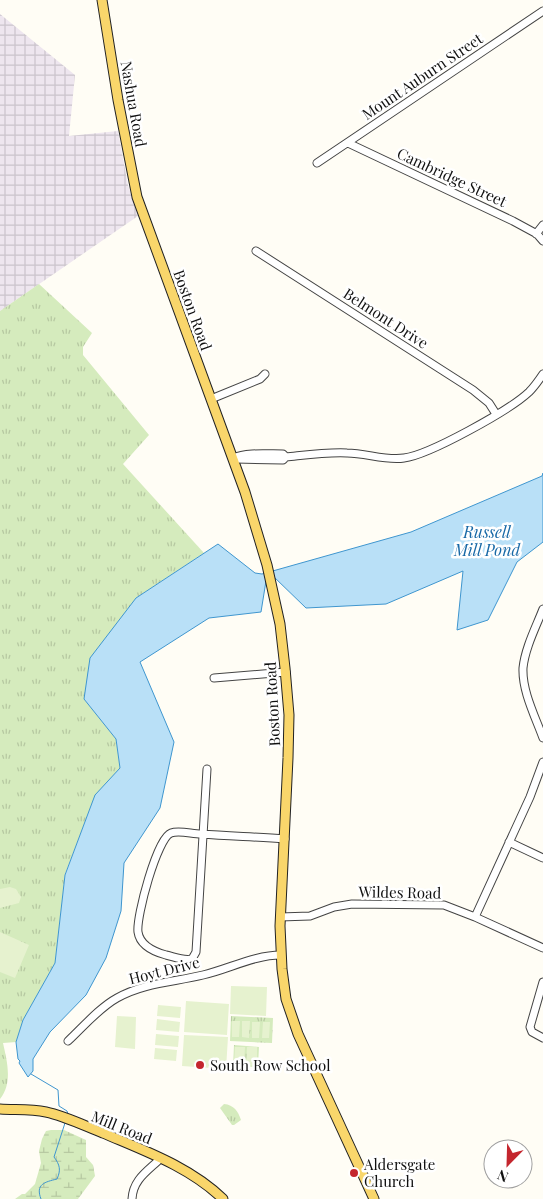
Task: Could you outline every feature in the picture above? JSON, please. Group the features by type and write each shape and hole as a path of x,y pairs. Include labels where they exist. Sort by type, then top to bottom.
{"main road":[{"name":"Nashua Road","path":"102,0 129,157 142,212"},
{"name":"Boston Road","path":"142,212 233,458 258,532 269,576 280,624 289,715 285,839 280,917 281,955 286,999 298,1034 374,1199"},
{"name":"Mill Road","path":"0,1109 43,1112 67,1119 161,1158 202,1181 223,1199"}],"street":[{"name":"Mount Auburn Street","path":"317,163 543,11"},
{"name":"Cambridge Street","path":"348,143 513,221 536,234 543,241"},
{"path":"536,234 543,225"},
{"name":"Belmont Drive","path":"256,250 473,390 489,403 496,414"},
{"path":"211,398 260,379 265,374"},
{"path":"233,458 253,455 283,454 286,456 348,453 404,458 422,454 496,414 528,393 543,374"},
{"path":"543,609 523,669 525,689 543,738"},
{"path":"534,633 543,636"},
{"path":"214,678 286,672"},
{"path":"475,917 543,762"},
{"path":"207,769 202,834 196,952 192,958 186,960 155,952 148,948 141,940 138,932 143,894 155,858 165,837 169,833 175,832 202,834 285,839"},
{"path":"509,842 543,858"},
{"name":"Wildes Road","path":"280,917 310,916 334,907 352,904 444,905 543,948"},
{"name":"Hoyt Drive","path":"68,1041 96,1014 126,994 153,985 222,970 258,957 281,955"},
{"path":"543,982 530,1027 532,1032 543,1038"},
{"path":"132,1199 136,1182 161,1158"}],"shaded area":[{"path":"0,14 75,75 69,136 118,131 128,185 138,216 0,311"}],"green space":[{"path":"39,284 92,333 83,347 83,355 149,435 123,464 204,553 136,598 84,699 116,739 120,768 95,796 65,874 55,963 23,1020 16,1042 3,1043 8,1079 7,1086 0,1099 0,311"},
{"path":"10,887 16,889 21,897 19,903 0,908 0,889"},
{"path":"0,932 29,945 15,978 0,972"},
{"path":"231,986 267,987 266,1016 230,1014"},
{"path":"186,1001 229,1004 227,1035 184,1032"},
{"path":"158,1005 181,1007 180,1018 157,1016"},
{"path":"117,1016 136,1017 135,1049 115,1047"},
{"path":"231,1016 273,1018 272,1043 230,1041"},
{"path":"157,1019 180,1022 179,1032 156,1030"},
{"path":"232,1021 240,1021 239,1037 232,1037"},
{"path":"242,1021 250,1021 249,1038 242,1037"},
{"path":"252,1022 260,1022 259,1038 252,1038"},
{"path":"263,1022 270,1022 269,1038 262,1038"},
{"path":"156,1034 179,1036 178,1047 155,1045"},
{"path":"184,1035 228,1037 226,1069 182,1066"},
{"path":"234,1045 259,1047 258,1067 233,1066"},
{"path":"235,1047 245,1047 244,1065 234,1065"},
{"path":"247,1047 257,1047 257,1066 246,1065"},
{"path":"155,1048 177,1050 176,1061 154,1059"},
{"path":"224,1104 235,1109 241,1120 232,1125 220,1108"},
{"path":"64,1130 86,1140 86,1157 93,1165 95,1176 78,1199 15,1199 25,1194 35,1184 41,1163 39,1151 42,1139 46,1131"}],"water":[{"name":"Russell Mill Pond","path":"543,473 543,542 517,562 488,620 457,630 463,571 386,604 306,608 274,577 266,581 261,612 209,618 140,662 174,742 160,808 124,863 121,911 106,958 86,995 50,1032 33,1059 33,1071 28,1077 19,1063 16,1042 23,1020 55,963 65,875 95,795 120,768 116,739 84,699 90,658 136,598 218,544 255,573 262,574 411,532 542,476"}],"waterway":[{"path":"31,1074 58,1090 59,1106 67,1111 68,1114"},
{"path":"41,1199 39,1190 42,1184 57,1179 58,1176 58,1163 54,1157 65,1123"}],"place":[{"name":"South Row School","path":"200,1065"},
{"name":"Aldersgate Church","path":"354,1173"}]}
